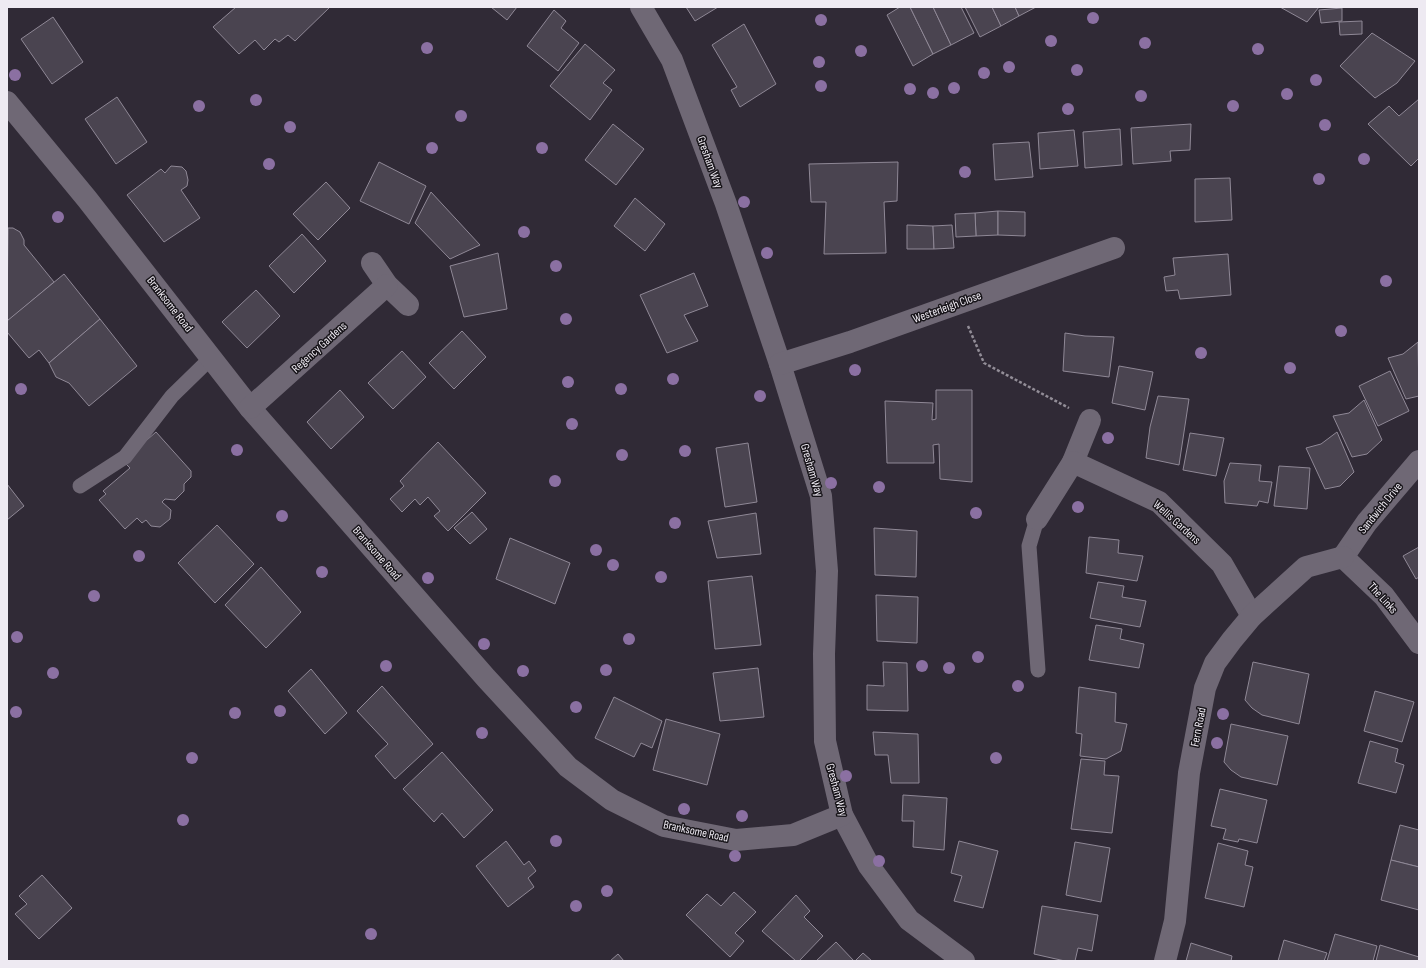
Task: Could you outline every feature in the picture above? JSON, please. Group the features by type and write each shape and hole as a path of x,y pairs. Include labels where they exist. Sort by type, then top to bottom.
{"street":[{"name":"Gresham Way","path":"642,7 672,60 726,204 780,364 821,496 827,572 824,654 825,741 842,815 868,866 909,920 964,961"},
{"name":"Branksome Road","path":"7,102 42,142 212,357 250,408 486,678 568,767 612,800 664,826 736,840 792,835 842,815"},
{"name":"Westerleigh Close","path":"780,364 850,342 1114,248"},
{"path":"372,263 387,285 408,306"},
{"name":"Regency Gardens","path":"250,408 387,285"},
{"path":"1037,519 1073,462 1090,420"},
{"name":"Sandwich Drive","path":"1342,557 1367,522 1419,461"},
{"name":"Wellis Gardens","path":"1073,462 1159,502 1222,564 1252,616"},
{"name":"Fern Road","path":"1165,961 1175,921 1189,773 1205,688 1215,663 1252,616 1306,567 1342,557"},
{"name":"The Links","path":"1342,557 1384,596 1419,643"}],"lane":[{"path":"80,486 125,457 172,396 212,357"},
{"path":"1037,519 1029,546 1038,670"}],"path":[{"path":"959,303 984,363 1090,420"}],"building":[{"path":"236,7 330,7 295,41 288,35 279,42 275,39 264,50 255,40 239,54 213,27"},
{"path":"491,7 517,7 507,20"},
{"path":"686,7 718,7 695,21"},
{"path":"900,7 910,7 933,54 913,66 887,15"},
{"path":"910,7 933,7 951,45 933,54"},
{"path":"933,7 961,7 974,33 951,45"},
{"path":"965,7 992,7 1001,26 980,37"},
{"path":"992,7 1015,7 1019,16 1001,26"},
{"path":"1015,7 1036,7 1019,16"},
{"path":"1280,7 1319,7 1307,22"},
{"path":"1342,8 1342,21 1321,23 1319,10"},
{"path":"554,10 566,21 561,28 579,43 558,71 527,46"},
{"path":"53,17 83,62 52,84 21,39"},
{"path":"1362,21 1362,34 1340,35 1339,22"},
{"path":"744,24 776,84 740,107 731,90 737,87 712,45"},
{"path":"1372,33 1415,61 1397,83 1375,98 1340,66"},
{"path":"585,44 615,70 603,83 612,90 590,120 550,86"},
{"path":"117,97 147,142 116,164 85,119"},
{"path":"1419,99 1419,158 1411,166 1368,124 1389,106 1399,116"},
{"path":"613,124 644,149 616,185 585,160"},
{"path":"1191,124 1190,150 1170,151 1171,161 1133,164 1131,128"},
{"path":"1120,129 1122,165 1085,168 1083,132"},
{"path":"1074,130 1078,166 1040,169 1038,133"},
{"path":"1029,142 1033,177 995,180 993,144"},
{"path":"379,162 426,186 409,224 360,201"},
{"path":"898,162 897,201 884,202 886,253 824,254 826,202 811,202 809,164"},
{"path":"171,166 182,167 186,171 188,180 187,186 181,190 200,218 164,242 127,195 161,169 165,173"},
{"path":"1230,178 1232,220 1195,222 1195,179"},
{"path":"326,182 350,208 318,240 293,214"},
{"path":"431,192 480,245 450,259 415,223"},
{"path":"635,198 665,224 645,251 614,226"},
{"path":"998,211 998,235 976,236 975,213"},
{"path":"998,211 1025,212 1025,236 998,235"},
{"path":"975,213 976,236 956,237 955,214"},
{"path":"907,225 933,226 934,249 907,249"},
{"path":"952,225 954,248 934,249 933,226"},
{"path":"8,228 13,228 20,232 24,240 24,245 54,282 9,320 7,318"},
{"path":"302,234 326,261 294,293 269,266"},
{"path":"498,253 507,309 464,317 450,266"},
{"path":"1228,254 1231,295 1180,299 1178,290 1166,291 1164,277 1175,275 1173,258"},
{"path":"694,273 708,306 684,315 698,341 667,353 640,295"},
{"path":"64,274 100,319 49,363 39,350 29,358 7,332 7,321"},
{"path":"256,290 280,316 247,348 222,322"},
{"path":"100,319 137,366 89,406 69,383 56,377 49,363"},
{"path":"462,331 486,357 454,389 429,363"},
{"path":"1065,333 1085,336 1114,337 1109,377 1063,371"},
{"path":"1418,342 1419,396 1406,399 1388,358 1403,354"},
{"path":"402,351 426,377 393,409 368,383"},
{"path":"1119,366 1153,372 1145,410 1112,403"},
{"path":"1390,371 1409,411 1378,426 1359,386"},
{"path":"340,390 364,417 331,449 307,422"},
{"path":"936,390 972,390 972,482 940,479 939,444 933,445 934,463 887,463 885,401 933,403 932,420 936,419"},
{"path":"1158,396 1189,399 1179,465 1146,458 1150,427"},
{"path":"1364,400 1382,440 1367,454 1352,457 1333,416 1349,413"},
{"path":"156,432 191,471 191,477 184,484 184,491 175,500 165,499 162,502 171,510 170,519 160,527 151,526 146,520 142,523 137,518 125,529 99,500 106,494 103,491 130,468 123,461"},
{"path":"1337,432 1354,472 1340,486 1325,489 1306,448 1321,444"},
{"path":"1190,433 1224,438 1216,476 1183,470"},
{"path":"438,442 486,493 448,531 434,516 440,511 428,497 420,505 415,499 402,512 390,499 404,486 400,481"},
{"path":"748,443 757,502 725,507 716,448"},
{"path":"1230,463 1261,465 1259,481 1272,482 1268,503 1259,501 1257,506 1225,503 1224,481"},
{"path":"1279,466 1310,468 1307,509 1274,506"},
{"path":"7,484 24,506 7,520"},
{"path":"472,512 487,529 470,544 454,528"},
{"path":"756,513 761,554 717,558 708,521"},
{"path":"217,525 254,564 215,603 178,563"},
{"path":"874,528 917,531 916,577 875,575"},
{"path":"1089,537 1119,540 1118,553 1143,556 1137,581 1086,573"},
{"path":"510,538 570,563 555,604 496,579"},
{"path":"1419,547 1419,577 1416,579 1403,556"},
{"path":"261,567 301,612 266,648 225,605"},
{"path":"752,576 761,645 715,649 708,581"},
{"path":"1098,582 1124,586 1122,597 1146,601 1140,627 1090,618"},
{"path":"876,595 918,597 917,643 877,641"},
{"path":"1096,625 1122,629 1120,639 1144,644 1139,668 1089,660"},
{"path":"883,662 907,663 908,711 867,710 867,685 884,686"},
{"path":"1253,662 1309,674 1299,724 1262,715 1252,708 1245,700"},
{"path":"758,668 764,717 720,721 713,673"},
{"path":"311,669 347,713 325,734 288,691"},
{"path":"382,686 433,744 395,779 375,756 388,744 357,711"},
{"path":"1079,687 1116,693 1115,722 1127,724 1121,751 1106,759 1080,756 1082,734 1076,733"},
{"path":"1375,691 1414,702 1402,742 1364,731"},
{"path":"614,697 662,721 652,748 641,743 634,757 595,738"},
{"path":"666,719 720,734 707,785 653,770"},
{"path":"1231,724 1288,736 1277,785 1241,777 1231,770 1224,762"},
{"path":"873,732 918,734 919,783 891,783 888,755 875,755"},
{"path":"1370,741 1398,749 1395,762 1404,765 1396,793 1358,783"},
{"path":"442,752 493,810 464,838 442,813 434,822 403,789"},
{"path":"1081,759 1105,761 1104,775 1119,776 1112,833 1071,829"},
{"path":"1220,789 1267,800 1257,843 1239,839 1238,842 1223,839 1226,829 1211,826"},
{"path":"903,795 947,798 944,850 913,847 914,821 902,821"},
{"path":"1400,825 1419,830 1419,867 1391,860"},
{"path":"506,841 524,865 529,861 536,871 528,878 534,887 508,907 476,866"},
{"path":"959,841 998,851 983,908 954,901 962,876 951,873"},
{"path":"1075,842 1110,848 1101,902 1066,895"},
{"path":"1218,843 1248,851 1245,865 1253,867 1244,907 1205,898"},
{"path":"1391,860 1419,867 1419,910 1381,900"},
{"path":"42,875 72,908 39,939 15,914 27,904 19,896"},
{"path":"734,892 756,912 735,933 744,941 730,957 686,915 707,894 721,906"},
{"path":"796,895 810,911 804,917 823,936 799,961 796,961 762,931"},
{"path":"1042,906 1098,915 1092,951 1078,948 1075,961 1065,961 1034,954"},
{"path":"1335,934 1377,946 1373,961 1327,961"},
{"path":"1284,940 1327,953 1324,961 1278,961"},
{"path":"836,942 854,961 816,961"},
{"path":"1191,943 1232,956 1231,961 1186,961"},
{"path":"1380,945 1419,957 1419,961 1376,961"},
{"path":"863,953 872,961 855,961"},
{"path":"618,954 624,961 610,961"}]}
